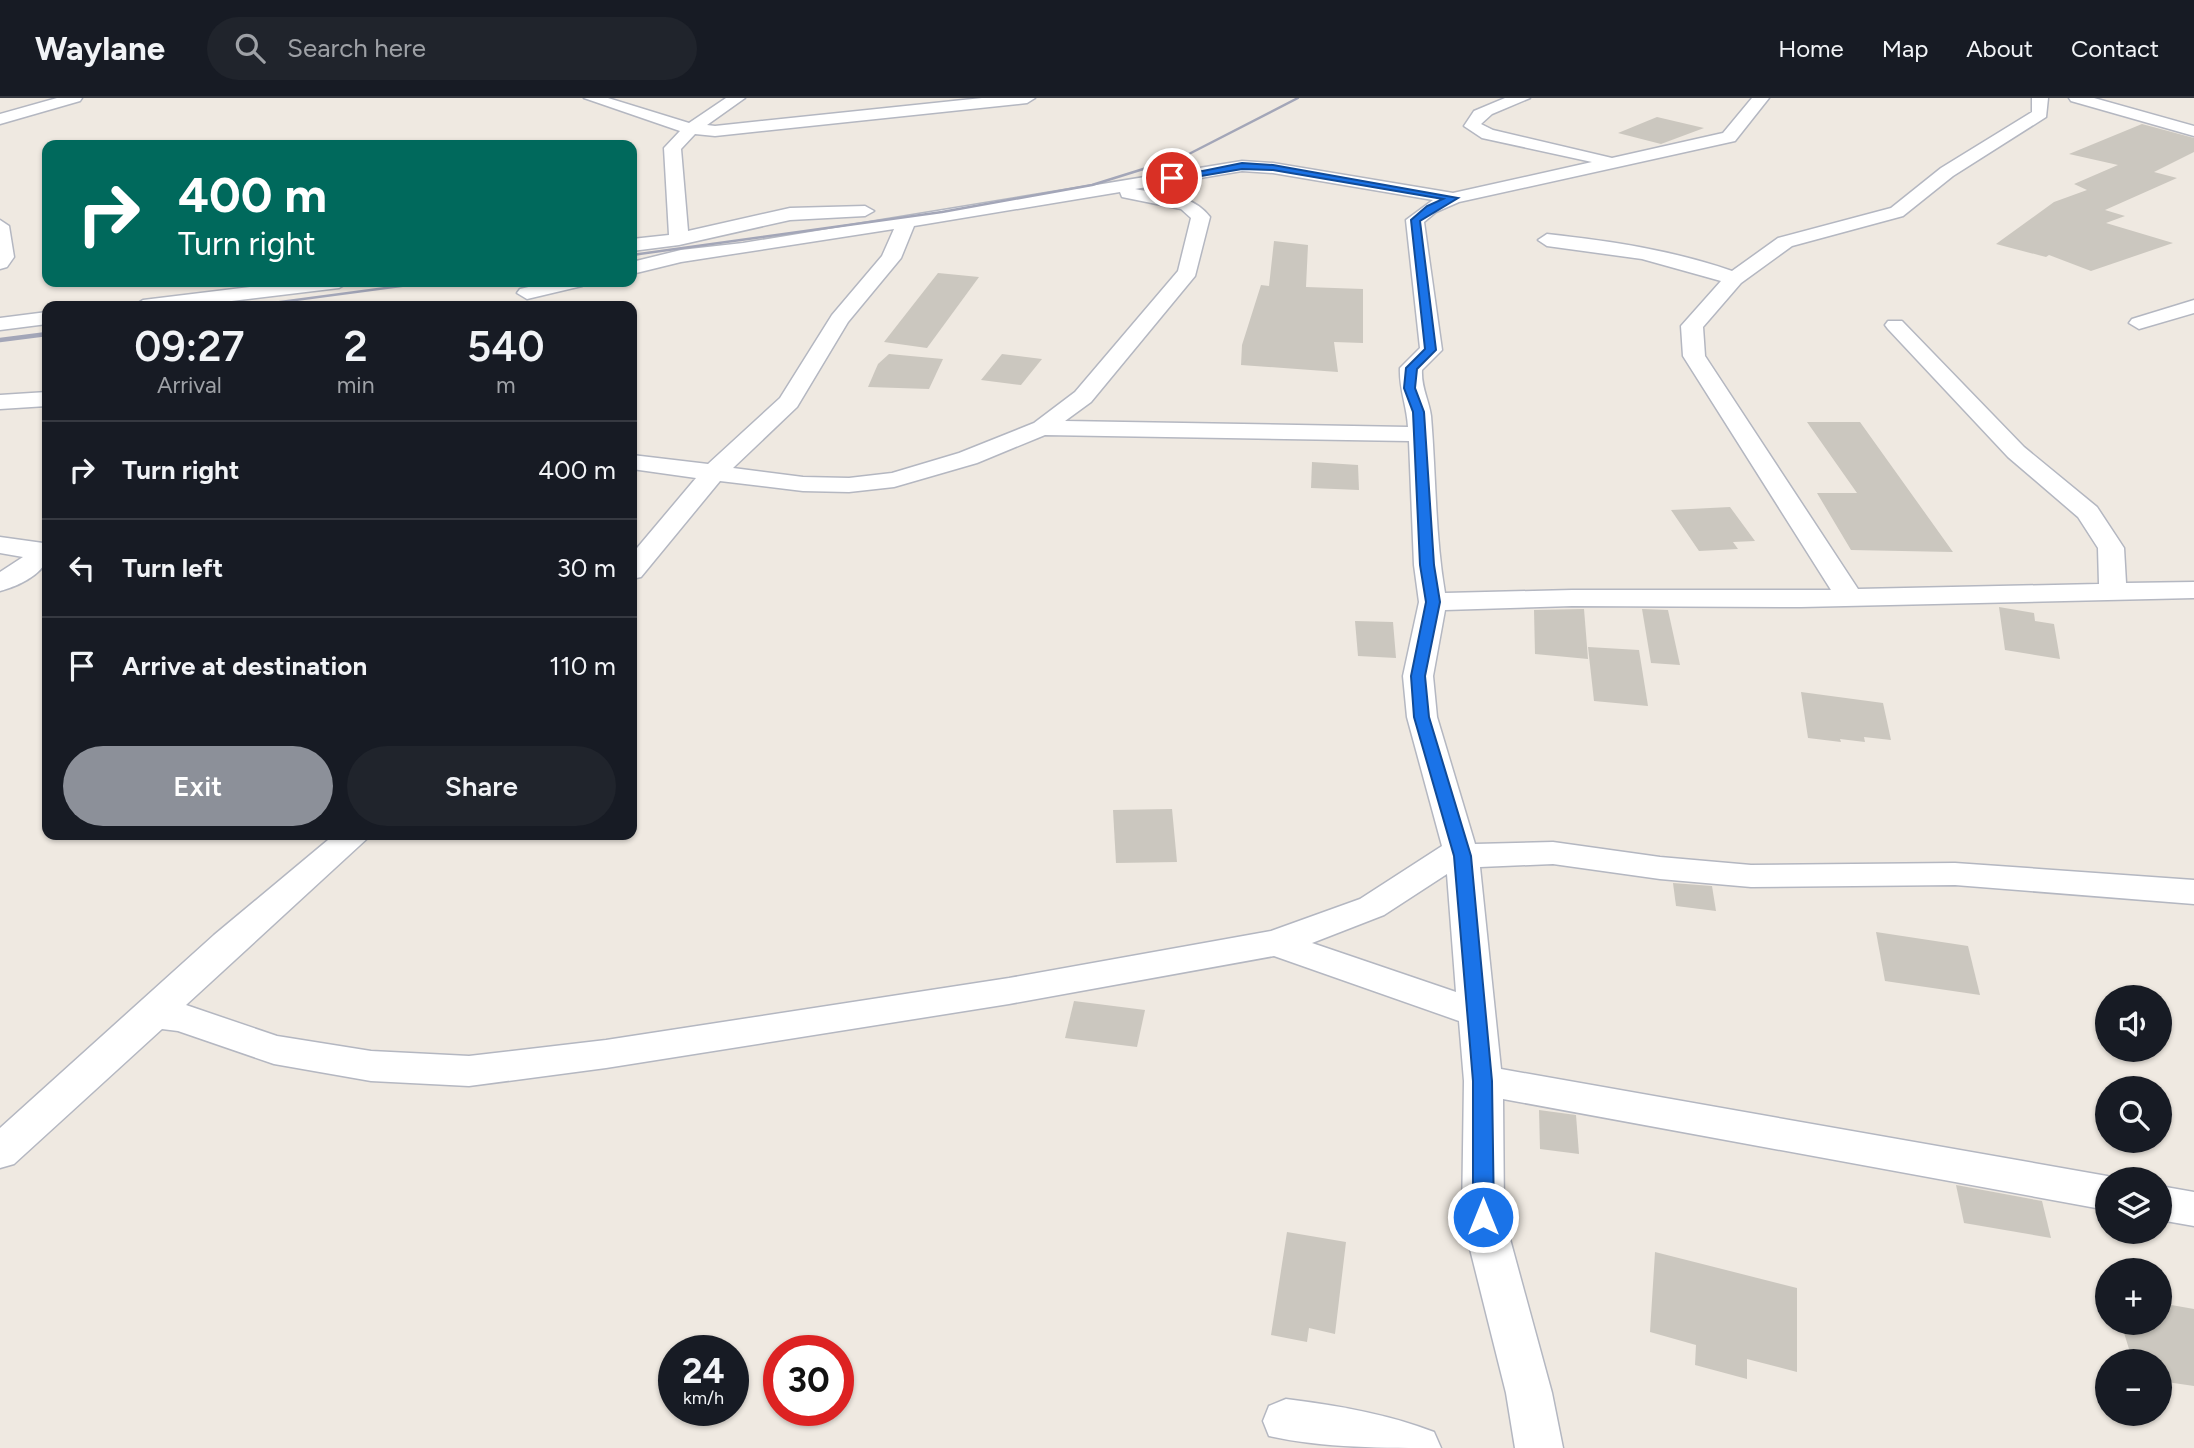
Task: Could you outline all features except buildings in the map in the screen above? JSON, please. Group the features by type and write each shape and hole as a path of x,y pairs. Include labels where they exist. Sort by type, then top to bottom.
{"street":[{"path":"0,119 74,98"},
{"path":"592,98 691,128 715,131 1027,98"},
{"path":"680,239 672,148 691,128 737,98"},
{"path":"1522,98 1488,109 1474,120 1472,126 1488,134 1570,150 1613,163"},
{"path":"1539,1448 1529,1392 1483,1217 1483,1081 1461,853 1422,717 1418,676 1433,602 1427,565 1419,412 1410,388 1411,368 1431,350 1415,220 1430,208 1453,198 1568,170 1613,163 1729,137 1744,125 1751,107 1761,98"},
{"path":"1849,597 1694,356 1692,326 1734,279 1785,242 1897,212 1947,172 2040,114 2040,98"},
{"path":"2077,98 2194,131"},
{"path":"637,267 681,256 1113,190 1242,166 1273,167 1453,198"},
{"path":"637,462 712,474 803,484 849,485 894,480 968,458 1042,428 1083,397 1188,272 1202,217 1187,205 1113,190"},
{"path":"637,244 680,239 790,214 878,210"},
{"path":"637,565 712,474 789,402 839,319 891,258 906,223"},
{"path":"0,226 4,257 0,262"},
{"path":"1547,240 1624,248 1694,264 1734,279"},
{"path":"184,301 298,287"},
{"path":"527,293 553,287"},
{"path":"2138,323 2194,306"},
{"path":"0,324 42,319"},
{"path":"1895,325 2016,452 2088,512 2112,548 2113,591"},
{"path":"0,402 42,400"},
{"path":"1042,428 1420,434"},
{"path":"0,545 34,549 36,557 29,567 0,583"},
{"path":"1433,602 2194,590"},
{"path":"0,1152 154,1014 227,944 349,840"},
{"path":"154,1014 181,1017 274,1050 371,1066 469,1071 606,1055 1009,991 1173,959 1275,943 1372,906 1461,853 1553,853 1660,868 1751,876 1955,874 2194,892"},
{"path":"1275,943 1476,1013"},
{"path":"1483,1081 2095,1191"},
{"path":"2172,1205 2194,1209"},
{"path":"1286,1421 1318,1425 1417,1448"}],"railway":[{"path":"637,254 942,212 1092,185 1185,156 1298,98"},
{"path":"288,301 394,287"},
{"path":"0,340 42,335"}],"route":[{"path":"1172,178 1242,166 1273,167 1453,198 1430,208 1415,220 1431,350 1411,368 1410,388 1419,412 1427,565 1433,602 1418,676 1422,717 1462,856 1483,1081 1483,1217"}]}
